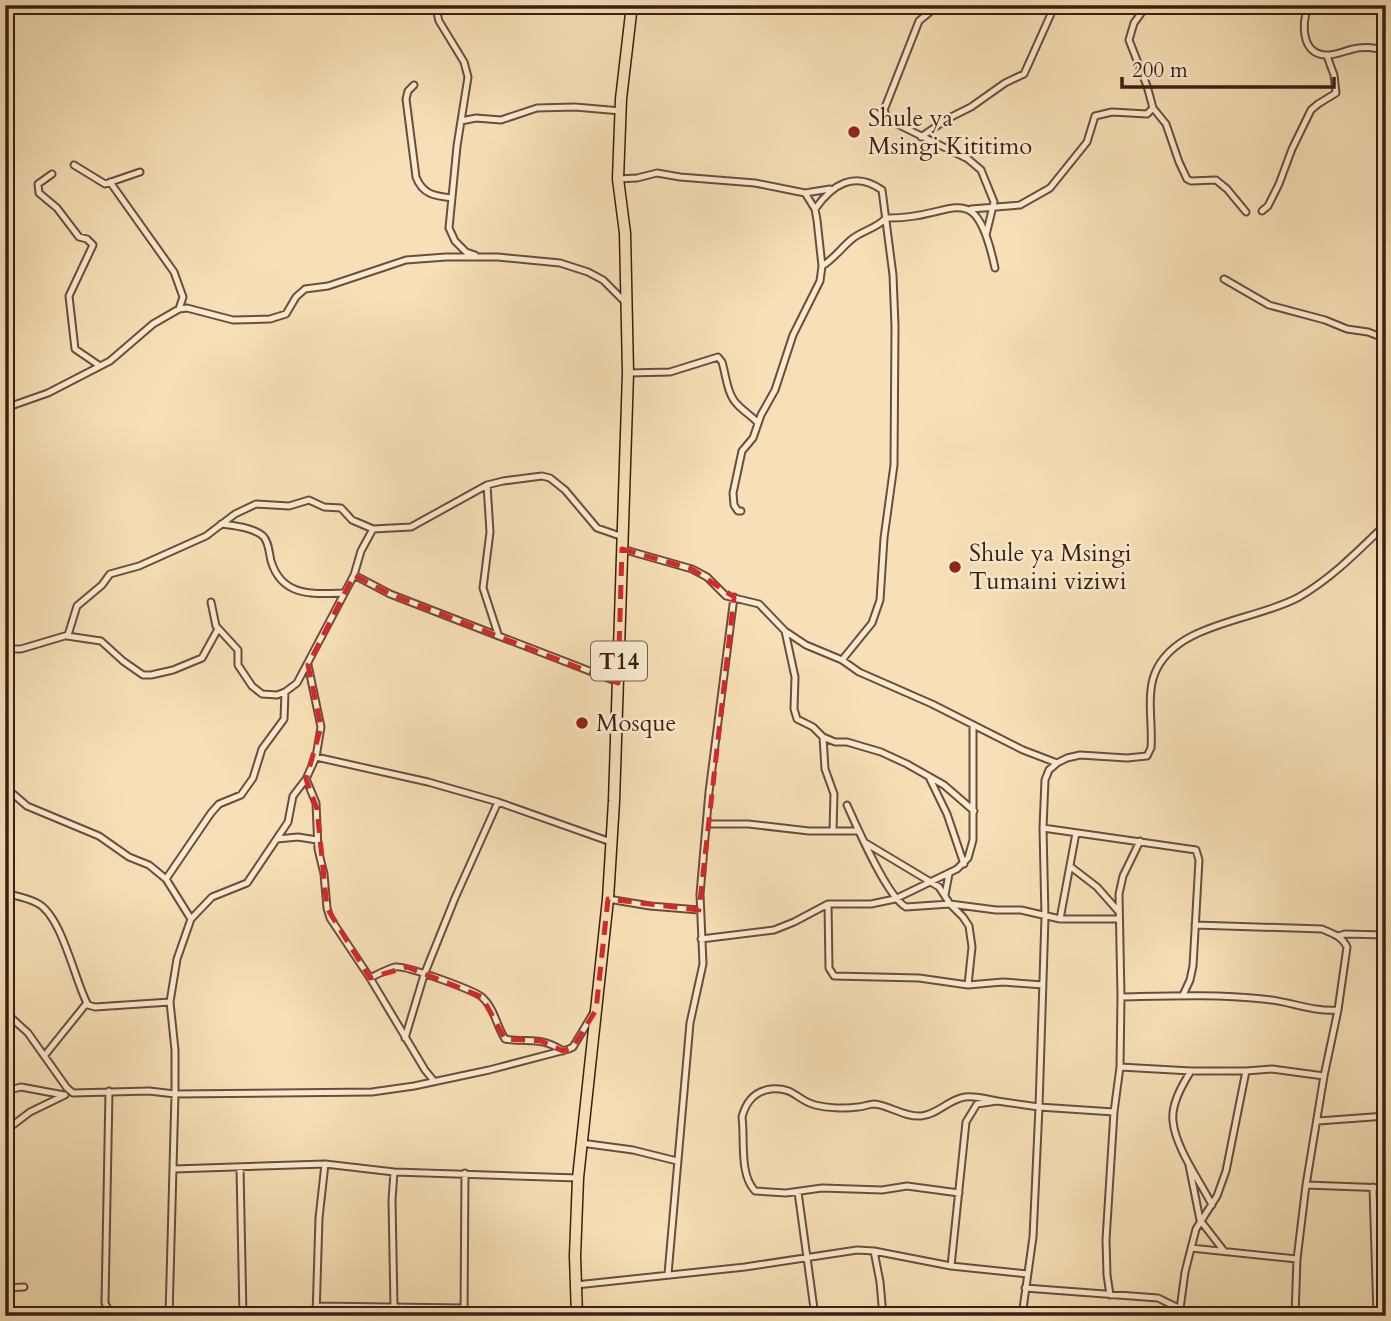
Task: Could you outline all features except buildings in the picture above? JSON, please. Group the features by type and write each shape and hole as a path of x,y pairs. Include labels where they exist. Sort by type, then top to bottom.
{"highway":[{"name":"T14","path":"577,1316 580,1143 608,899 618,682 628,373 625,233 618,179 621,111 632,5"}],"street":[{"path":"435,5 439,21 464,62 467,73 449,217 450,234 461,248 477,256"},
{"path":"950,5 931,11 919,21 884,110 887,117 975,164 981,170 994,209 986,235"},
{"path":"921,137 947,118 971,107 1005,83 1024,74 1055,5"},
{"path":"1147,5 1134,23 1129,40 1153,108 1166,124 1187,179 1216,180 1246,212"},
{"path":"1310,5 1304,20 1306,37 1315,51 1327,56 1362,48 1386,50"},
{"path":"1262,211 1268,206 1279,184 1311,110 1336,93 1334,75 1327,56"},
{"path":"414,85 408,91 406,99 416,177 426,192 452,198"},
{"path":"461,121 476,118 501,120 537,108 575,107 621,111"},
{"path":"886,218 906,219 958,207 994,209 1020,205 1050,188 1087,142 1095,116 1112,112 1147,114 1153,108"},
{"path":"74,165 102,184 140,172"},
{"path":"618,179 657,173 762,184 805,192 820,192 843,183 862,181 882,190 893,275 894,466 884,538 880,600 869,628 842,660"},
{"path":"52,174 39,182 39,194 57,208 79,237 88,239 93,245 69,299 75,349 100,366"},
{"path":"110,182 174,272 183,297 179,309"},
{"path":"815,209 833,188"},
{"path":"741,511 735,508 733,499 742,451 753,438 775,390 793,335 817,289 822,266 815,209 805,192"},
{"path":"971,209 986,235 995,268"},
{"path":"822,266 834,258 854,237 879,226 886,218"},
{"path":"5,410 48,393 100,366 118,355 161,317 179,309 187,308 233,320 284,316 296,297 305,289 328,286 406,260 477,256 549,261 573,267 603,280 626,303"},
{"path":"1224,279 1269,305 1386,339"},
{"path":"628,373 670,372 718,357 732,398 758,423"},
{"path":"67,636 77,606 110,575 139,566 206,536 235,514 260,503 289,506 309,500 324,507 341,508 352,520 373,528 411,527 487,485 532,477 551,478 565,490 597,528 623,537"},
{"path":"487,485 490,532 484,587 498,634"},
{"path":"221,524 252,530 265,538 278,576 291,589 324,594 343,593"},
{"path":"1022,1316 1033,1237 1040,1107 1045,917 1043,828 1045,780 1049,770 1056,763 1080,755 1139,758 1147,755 1151,748 1154,675 1167,655 1181,643 1209,629 1280,607 1299,596 1331,575 1386,524"},
{"path":"211,602 214,621 218,629 239,650 238,665 252,686 268,695 285,692 297,683 308,665 354,575 361,551 373,528"},
{"path":"622,549 692,569 707,577 726,596 759,604 785,631 806,645 842,660 859,673 932,704 1023,750 1056,763"},
{"path":"354,575 390,594 618,682"},
{"path":"668,1274 691,1011 703,964 699,909 717,718 734,597"},
{"path":"5,649 21,649 67,636 101,641 123,661 147,676 173,670 202,658 218,629"},
{"path":"785,631 795,677 794,709 797,719 813,727 822,737 881,752 950,790 974,811"},
{"path":"169,1316 175,1094 175,1050 170,1002 177,959 191,919 212,897 247,883 288,822 293,796 306,779 316,757 321,727 308,665"},
{"path":"166,879 211,813 219,804 242,795 253,778 262,749 284,719 285,692"},
{"path":"701,939 774,929 828,904 864,905 895,899 949,874 964,864 973,840 973,726"},
{"path":"822,737 825,769 834,794 833,831"},
{"path":"316,757 428,782 498,802 611,842"},
{"path":"929,777 947,814 964,864"},
{"path":"306,779 316,803 317,840 327,908 405,1038 435,1082"},
{"path":"5,787 27,806 99,836 129,857 149,865 166,879 191,919"},
{"path":"405,1038 424,975 498,802"},
{"path":"846,805 900,905 911,908 950,904 996,910 1021,910 1060,919 1119,915"},
{"path":"707,824 748,824 809,831 859,831"},
{"path":"1043,828 1196,850 1199,860 1193,966 1183,995"},
{"path":"1060,919 1076,833"},
{"path":"277,839 298,837 317,840"},
{"path":"1110,1295 1107,1229 1114,1112 1120,1067 1120,888 1140,841"},
{"path":"864,842 931,882 963,917 971,936 968,985"},
{"path":"1071,867 1092,882 1119,915"},
{"path":"945,896 949,874"},
{"path":"5,893 37,902 49,914 70,957 86,1004"},
{"path":"608,899 650,906 699,909"},
{"path":"828,904 829,968 834,976 919,978 968,985 1003,982 1043,985"},
{"path":"1195,925 1322,929 1344,940 1347,947 1306,1185 1297,1259 1295,1316"},
{"path":"1338,936 1386,935"},
{"path":"370,978 395,967 407,967 482,997 494,1012 505,1039 551,1043 563,1051"},
{"path":"1121,997 1183,995 1275,1000 1316,1010 1338,1010"},
{"path":"86,1004 95,1007 170,1002"},
{"path":"44,1055 86,1004"},
{"path":"5,1131 30,1112 74,1093 372,1092 435,1082 573,1047 596,1010"},
{"path":"5,1012 28,1033 67,1088 74,1093"},
{"path":"1120,1067 1191,1071 1283,1069 1324,1076"},
{"path":"1191,1071 1179,1093 1172,1119 1188,1162 1200,1220 1224,1251"},
{"path":"1180,1309 1185,1272 1200,1220 1212,1205 1226,1171 1246,1071"},
{"path":"5,1091 21,1087 47,1094 65,1095"},
{"path":"959,1193 907,1186 760,1193 748,1182 742,1117 750,1101 761,1091 779,1089 793,1091 807,1102 823,1107 853,1108 873,1104 895,1112 919,1116 962,1098 980,1097 1040,1107 1114,1112"},
{"path":"109,1091 105,1303 114,1316"},
{"path":"951,1266 966,1122 977,1104 997,1101"},
{"path":"1318,1121 1386,1116"},
{"path":"580,1143 633,1150 677,1161"},
{"path":"1188,1162 1212,1205"},
{"path":"174,1168 325,1164 394,1172 578,1178"},
{"path":"316,1316 320,1206 325,1164"},
{"path":"240,1168 243,1316"},
{"path":"394,1172 394,1307"},
{"path":"464,1316 465,1173"},
{"path":"1306,1185 1386,1188"},
{"path":"1373,1186 1377,1316"},
{"path":"798,1192 815,1316"},
{"path":"1191,1248 1297,1259"},
{"path":"576,1285 745,1267 843,1251 874,1251 951,1266 1027,1274"},
{"path":"874,1251 883,1316"},
{"path":"5,1288 24,1287"},
{"path":"1025,1288 1158,1298 1195,1316"},
{"path":"316,1306 464,1308"}],"highlighted area":[{"path":"622,549 692,569 734,597 699,910 608,899 596,1010 573,1047 563,1051 541,1041 505,1039 482,997 407,967 370,978 327,908 317,809 306,779 321,727 308,665 354,575 390,594 618,683"}],"place":[{"name":"Shule ya Msingi Kititimo","path":"854,132"},
{"name":"Shule ya Msingi Tumaini viziwi","path":"955,567"},
{"name":"Mosque","path":"582,723"}]}
